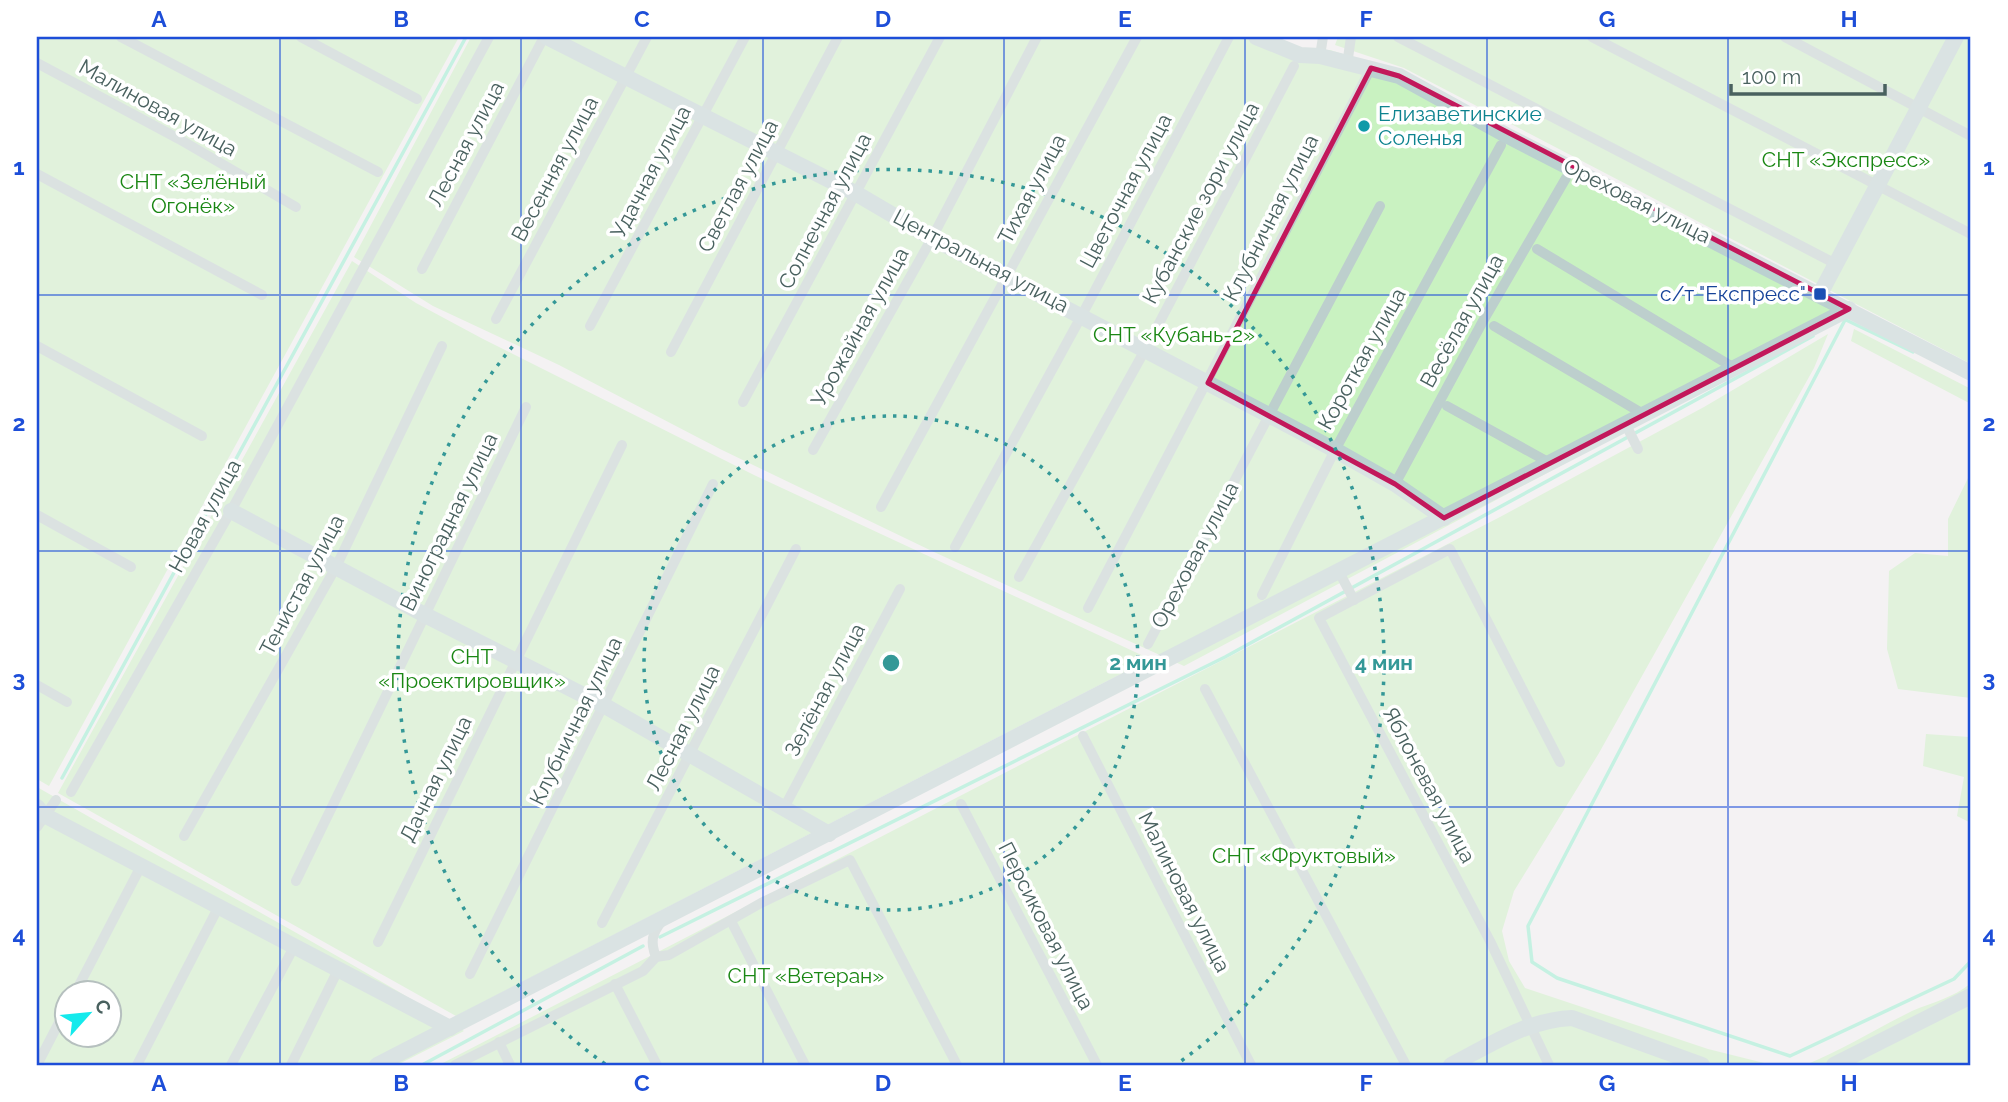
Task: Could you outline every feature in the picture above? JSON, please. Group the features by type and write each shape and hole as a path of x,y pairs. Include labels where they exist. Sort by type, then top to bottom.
{"street":[{"path":"121,37 377,172"},
{"path":"302,37 417,99"},
{"name":"Новая улица","path":"71,792 231,511 489,37"},
{"name":"Центральная улица","path":"546,37 856,194 932,238 1335,450 1395,484 1444,518"},
{"name":"Лесная улица","path":"422,269 546,37"},
{"name":"Весенняя улица","path":"496,319 647,37"},
{"name":"Удачная улица","path":"590,326 744,37"},
{"name":"Светлая улица","path":"671,352 838,37"},
{"name":"Солнечная улица","path":"743,402 940,37"},
{"name":"Урожайная улица","path":"813,450 932,238 1037,37"},
{"name":"Тихая улица","path":"881,507 1136,37"},
{"name":"Цветочная улица","path":"955,547 1229,37"},
{"name":"Ореховая улица","path":"1260,37 1300,55 1320,57 1399,76 1506,135 1971,373"},
{"path":"1320,57 1323,37"},
{"path":"1347,65 1351,37"},
{"name":"Ореховая улица","path":"1398,37 1836,264"},
{"path":"1592,37 1971,234"},
{"path":"1785,37 1971,136"},
{"path":"1820,294 1956,37"},
{"name":"Малиновая улица","path":"37,64 179,139 296,207"},
{"name":"Кубанские зори улица","path":"1019,577 1145,350 1294,66"},
{"name":"Клубничная улица","path":"1088,608 1371,68"},
{"name":"Короткая улица","path":"1262,595 1335,450 1501,145"},
{"path":"37,174 262,295"},
{"name":"Весёлая улица","path":"1395,484 1483,321 1566,178"},
{"name":"Ореховая улица","path":"1148,644 1380,206"},
{"path":"1537,249 1736,369"},
{"path":"377,1065 829,834 1348,588 1444,518 1550,463 1632,436 1645,415 1849,309"},
{"path":"1494,326 1645,415"},
{"path":"37,346 202,436"},
{"name":"Тенистая улица","path":"184,836 336,567 442,346"},
{"path":"1447,406 1550,463"},
{"name":"Виноградная улица","path":"296,881 526,407"},
{"name":"Дачная улица","path":"378,942 622,445"},
{"name":"Клубничная улица","path":"470,974 713,484"},
{"path":"231,511 425,615 605,706 829,834"},
{"path":"37,515 131,567"},
{"name":"Яблоневая улица","path":"1549,1065 1528,1026 1490,941 1319,618 1348,588 1450,549 1560,762"},
{"name":"Лесная улица","path":"602,923 796,550"},
{"name":"Зелёная улица","path":"784,808 900,589"},
{"path":"37,685 67,702"},
{"path":"1205,689 1406,1065"},
{"name":"Малиновая улица","path":"1083,736 1251,1065"},
{"path":"56,800 39,816 219,906 450,1028"},
{"name":"Персиковая улица","path":"961,804 1097,1065"},
{"path":"455,1065 650,966 656,957 669,955 761,902 849,860 955,1065"},
{"path":"82,979 140,868"},
{"path":"137,1065 219,906"},
{"path":"656,957 651,943 654,930 663,919"},
{"path":"731,921 805,1065"},
{"path":"232,1065 294,947"},
{"path":"291,1065 338,970"},
{"path":"615,984 657,1065"},
{"path":"1844,1063 1971,996"},
{"path":"1451,1065 1528,1026 1550,1019 1572,1017 1702,1065"},
{"path":"37,1065 52,1036"},
{"path":"499,1042 510,1065"}],"highlighted area":[{"path":"1371,68 1399,76 1849,309 1444,518 1395,484 1208,383"}],"green space":[{"name":"СНТ «Зелёный Огонёк»","path":"37,37 459,37 49,786 37,779"},
{"name":"СНТ «Кубань-2»","path":"471,37 1265,37 1298,54 1330,50 1381,66 1857,308 1184,666 934,552 720,449 559,365 433,306 354,257"},
{"name":"СНТ «Экспресс»","path":"1338,37 1971,37 1971,364 1404,68 1335,45"},
{"name":"СНТ «Проектировщик»","path":"352,261 416,303 483,339 754,475 1150,659 456,1016 58,793"},
{"path":"1854,329 1971,389 1971,404 1851,341"},
{"name":"СНТ «Фруктовый»","path":"1828,334 1814,368 1599,753 1514,891 1502,931 1509,961 1525,988 1708,1049 1772,1065 439,1065 1500,517 1704,407"},
{"path":"1971,472 1971,698 1898,689 1887,649 1889,571 1915,553 1948,556 1948,519"},
{"path":"1971,698 1971,823 1957,816 1964,777 1923,766 1926,734 1969,737"},
{"path":"37,787 358,968 464,1031 397,1065 37,1065"},
{"path":"1971,983 1971,1065 1805,1065 1912,1011 1950,996"}],"waterway":[{"path":"62,778 466,37"},
{"path":"1844,319 1913,352"},
{"path":"1845,320 1528,926 1532,962 1557,978 1790,1056 1954,979 1971,961"},
{"path":"660,937 1225,657 1813,336"},
{"path":"422,1065 643,946"}],"place":[{"name":"Елизаветинские Соленья","path":"1364,126"},
{"name":"с/т \"Експресс\"","path":"1820,294"}],"park label":[{"name":"СНТ «Ветеран»","path":"806,976"}]}
